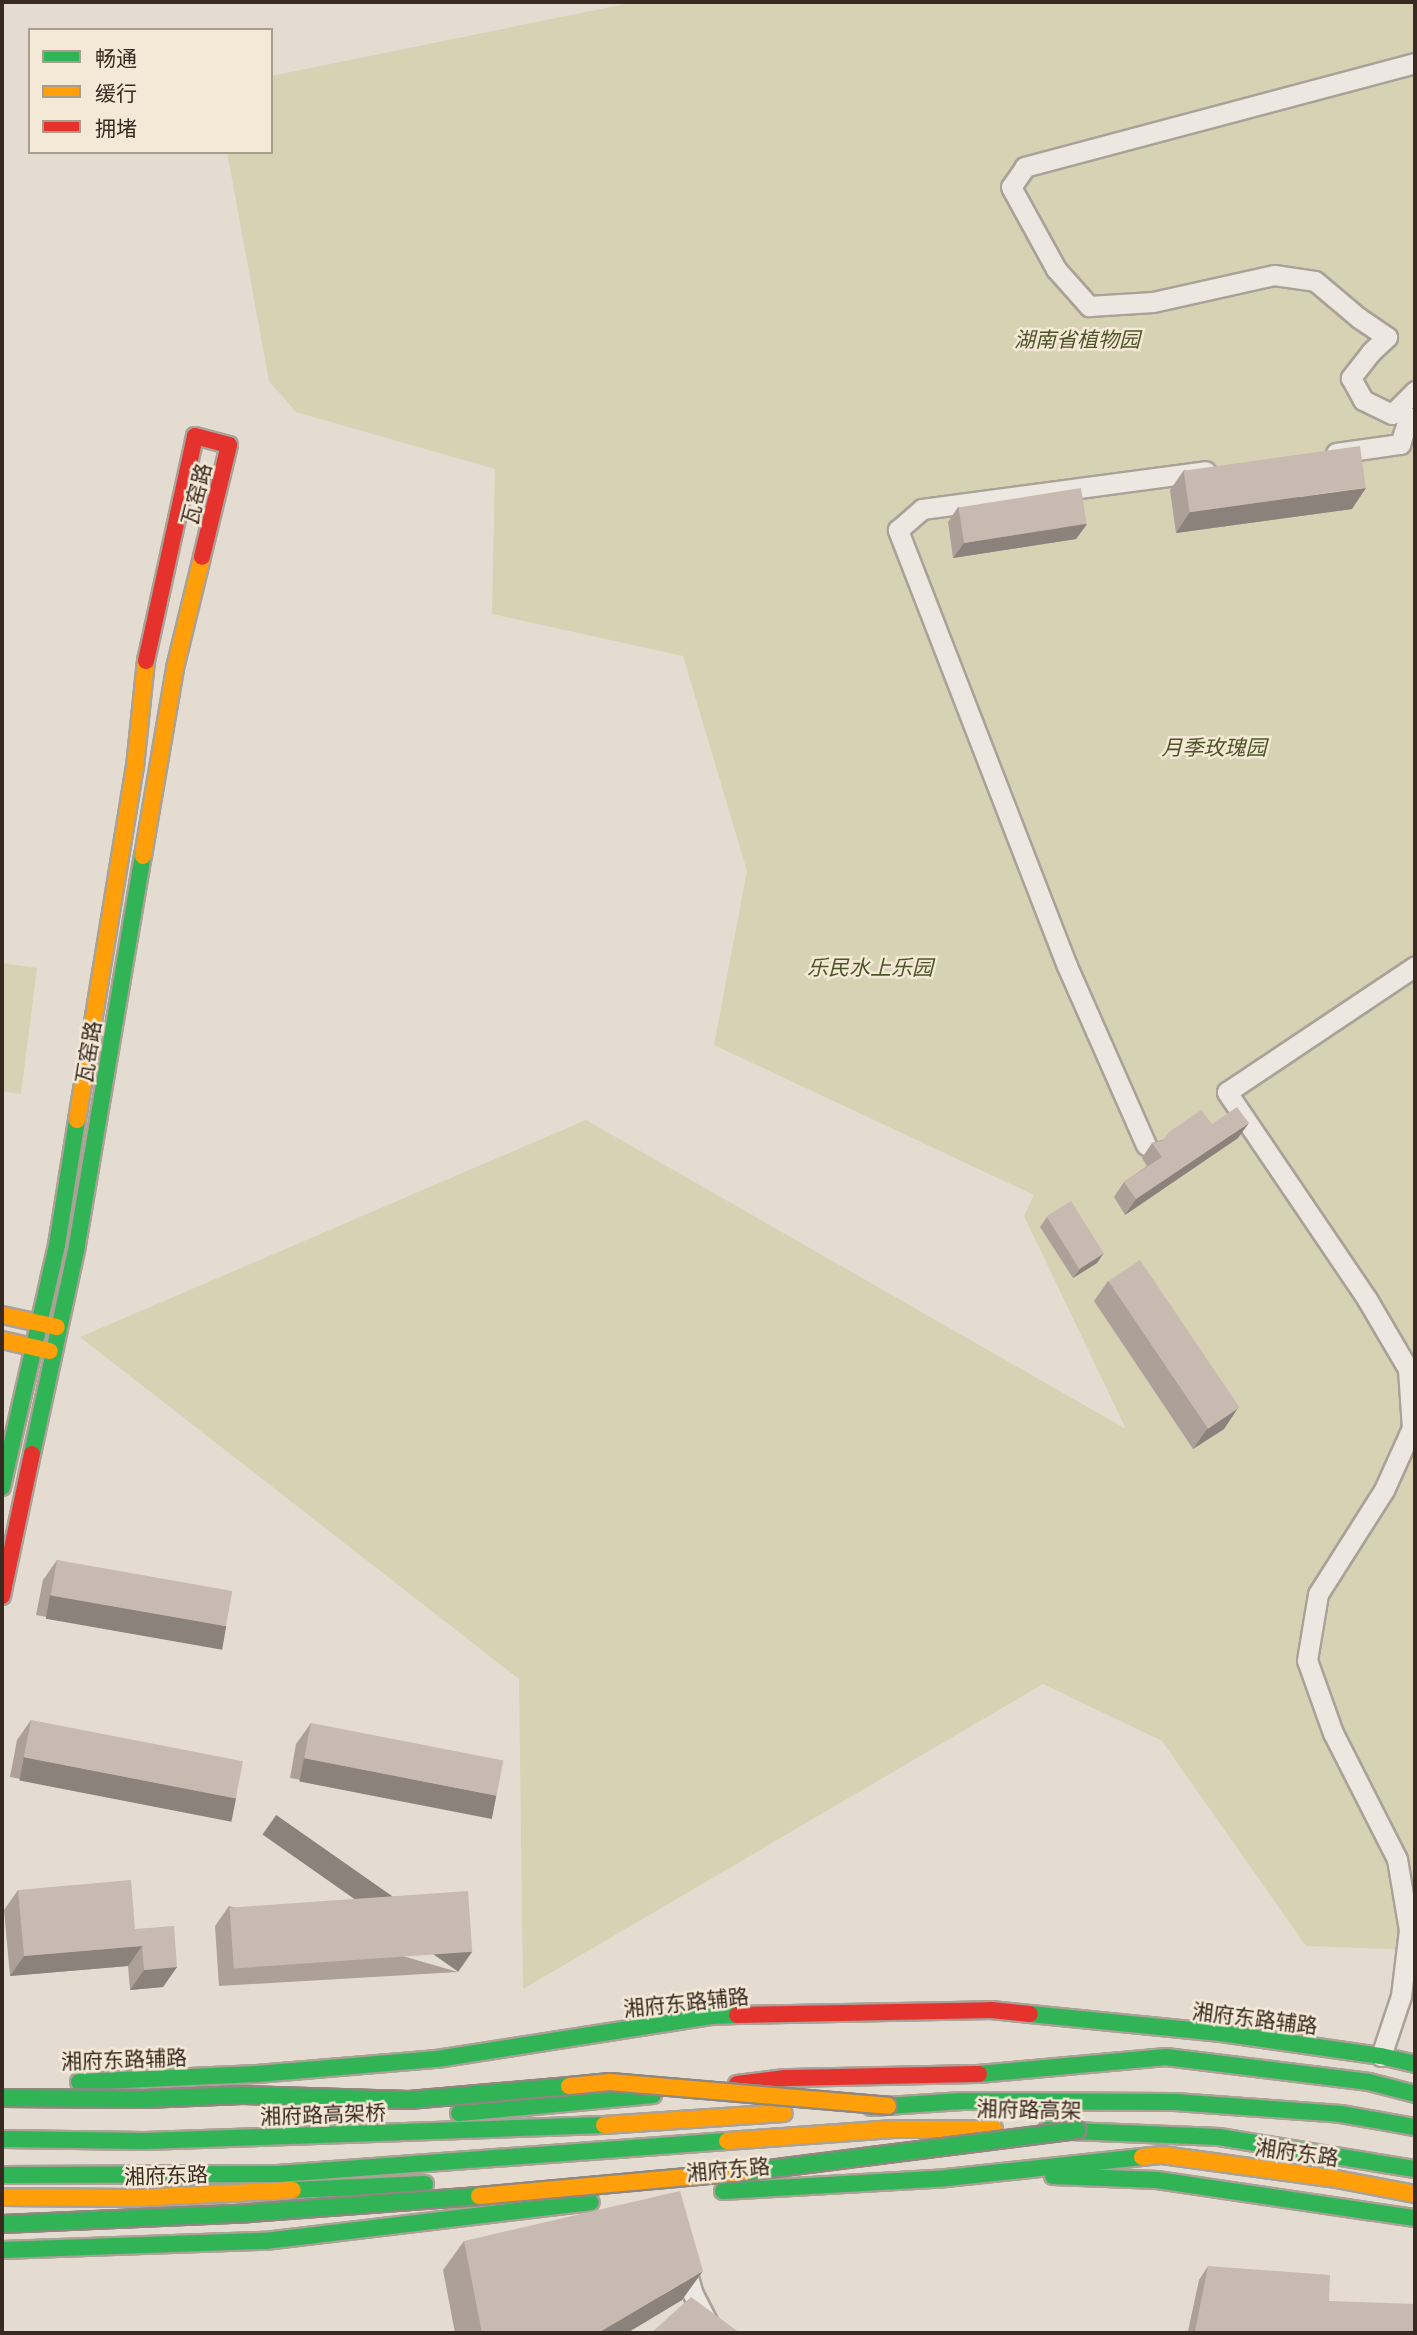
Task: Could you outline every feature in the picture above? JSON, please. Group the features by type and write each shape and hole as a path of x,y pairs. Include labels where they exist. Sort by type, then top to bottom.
{"main road":[{"name":"瓦窑路","path":"2,1487 57,1245 135,767 146,657 195,436 229,445 162,735 77,1245 2,1596"},
{"path":"2,1315 60,1328"},
{"path":"2,1340 55,1352"},
{"name":"湘府东路辅路","path":"2,2083 108,2082 257,2074 437,2059 711,2016 991,2010 1221,2033 1381,2056 1415,2064"},
{"path":"2,2126 144,2127 396,2118 614,2100 786,2078 966,2075 1166,2057 1368,2082 1415,2094"},
{"path":"2,2098 145,2099 243,2095 409,2100 610,2082 888,2106"},
{"name":"湘府路高架","path":"644,2122 963,2101 1175,2102 1341,2114 1415,2127"},
{"name":"湘府路高架桥","path":"2,2139 159,2140 526,2130 644,2122"},
{"name":"湘府路高架","path":"2,2175 278,2174 478,2157 639,2149 894,2129 1077,2130 1219,2137 1415,2169"},
{"path":"2,2224 81,2218 249,2213 730,2174 1077,2130"},
{"name":"湘府东路","path":"2,2197 135,2199 505,2180 593,2202 778,2186 946,2178 1162,2155 1331,2178 1415,2194"},
{"path":"946,2178 1055,2176 1157,2180 1415,2218"},
{"path":"2,2250 265,2241 593,2202"},
{"path":"2,2216 81,2218"}],"street":[{"path":"1415,63 1025,167 1011,187 1056,270 1088,306 1153,302 1274,275 1315,281 1359,318 1387,337 1351,377 1363,400 1392,414 1415,393"},
{"path":"1318,455 1400,444 1415,393"},
{"path":"1409,417 1415,444"},
{"path":"1146,1145 1067,966 898,530 922,509 1222,468"},
{"path":"1381,2056 1401,1996 1409,1930 1397,1859 1333,1733 1307,1660 1318,1594 1384,1490 1412,1428 1408,1369 1367,1299 1227,1092 1415,966"},
{"path":"679,2245 693,2294 713,2333"}],"green space":[{"name":"湖南省植物园","path":"635,2 1415,2 1415,1950 1306,1946 1162,1741 1043,1684 523,1989 519,1679 80,1337 586,1120 1126,1429 1024,1216 1034,1195 714,1045 747,871 683,656 492,614 495,469 296,412 269,381 227,154 273,154 273,76"},
{"path":"2,963 37,968 21,1094 2,1091"}],"building":[{"path":"1360,446 1366,488 1190,512 1184,471"},
{"path":"1081,488 1087,524 964,543 959,507"},
{"path":"1237,1107 1249,1123 1136,1199 1124,1182 1162,1157 1152,1143 1162,1141 1169,1132 1201,1110 1212,1124"},
{"path":"1071,1201 1104,1254 1079,1269 1046,1216"},
{"path":"1140,1260 1240,1408 1208,1429 1108,1281"},
{"path":"57,1560 232,1591 226,1626 51,1595"},
{"path":"31,1720 243,1761 236,1799 24,1757"},
{"path":"311,1723 503,1760 497,1796 304,1758"},
{"path":"131,1880 135,1929 174,1926 177,1967 144,1970 142,1946 24,1956 18,1890"},
{"path":"468,1891 472,1952 234,1969 230,1908"},
{"path":"680,2191 703,2271 598,2333 482,2333 464,2241"},
{"path":"1208,2266 1330,2275 1329,2301 1415,2304 1415,2333 1151,2333 1195,2331"},
{"path":"691,2297 740,2333 651,2333"}],"traffic: fast":[{"path":"32,1454 77,1245 143,856"},
{"path":"2,1487 57,1245 77,1120"},
{"path":"1030,2014 1221,2033 1381,2056 1415,2064"},
{"path":"79,2082 257,2074 437,2059 711,2016 737,2015"},
{"path":"979,2074 1166,2057 1369,2082 1415,2094"},
{"path":"2,2098 145,2099 243,2095 409,2100 569,2086"},
{"path":"459,2113 653,2095"},
{"path":"871,2107 963,2101 1175,2102 1341,2114 1415,2127"},
{"path":"2,2139 145,2141 604,2125"},
{"path":"1047,2130 1219,2137 1415,2169"},
{"path":"745,2172 1077,2130"},
{"path":"2,2175 278,2174 727,2141"},
{"path":"723,2191 946,2178 1142,2157"},
{"path":"1053,2176 1157,2180 1415,2218"},
{"path":"293,2190 425,2184"},
{"path":"2,2224 249,2213 479,2196"},
{"path":"2,2250 265,2241 591,2202"}],"traffic: slow":[{"path":"143,856 175,668 202,557"},
{"path":"77,1120 135,767 146,661"},
{"path":"2,1315 57,1327"},
{"path":"2,1340 50,1351"},
{"path":"569,2086 610,2082 888,2106"},
{"path":"604,2125 784,2113"},
{"path":"727,2141 894,2129 994,2129"},
{"path":"1142,2157 1162,2155 1331,2178 1415,2194"},
{"path":"479,2196 745,2172"},
{"path":"2,2197 135,2198 293,2190"}],"traffic: jam":[{"path":"146,661 195,436 229,445 202,557"},
{"path":"2,1596 32,1454"},
{"path":"737,2015 991,2010 1030,2014"},
{"path":"737,2084 786,2078 979,2074"}],"park label":[{"name":"月季玫瑰园","path":"1214,747"},
{"name":"乐民水上乐园","path":"870,967"}]}
